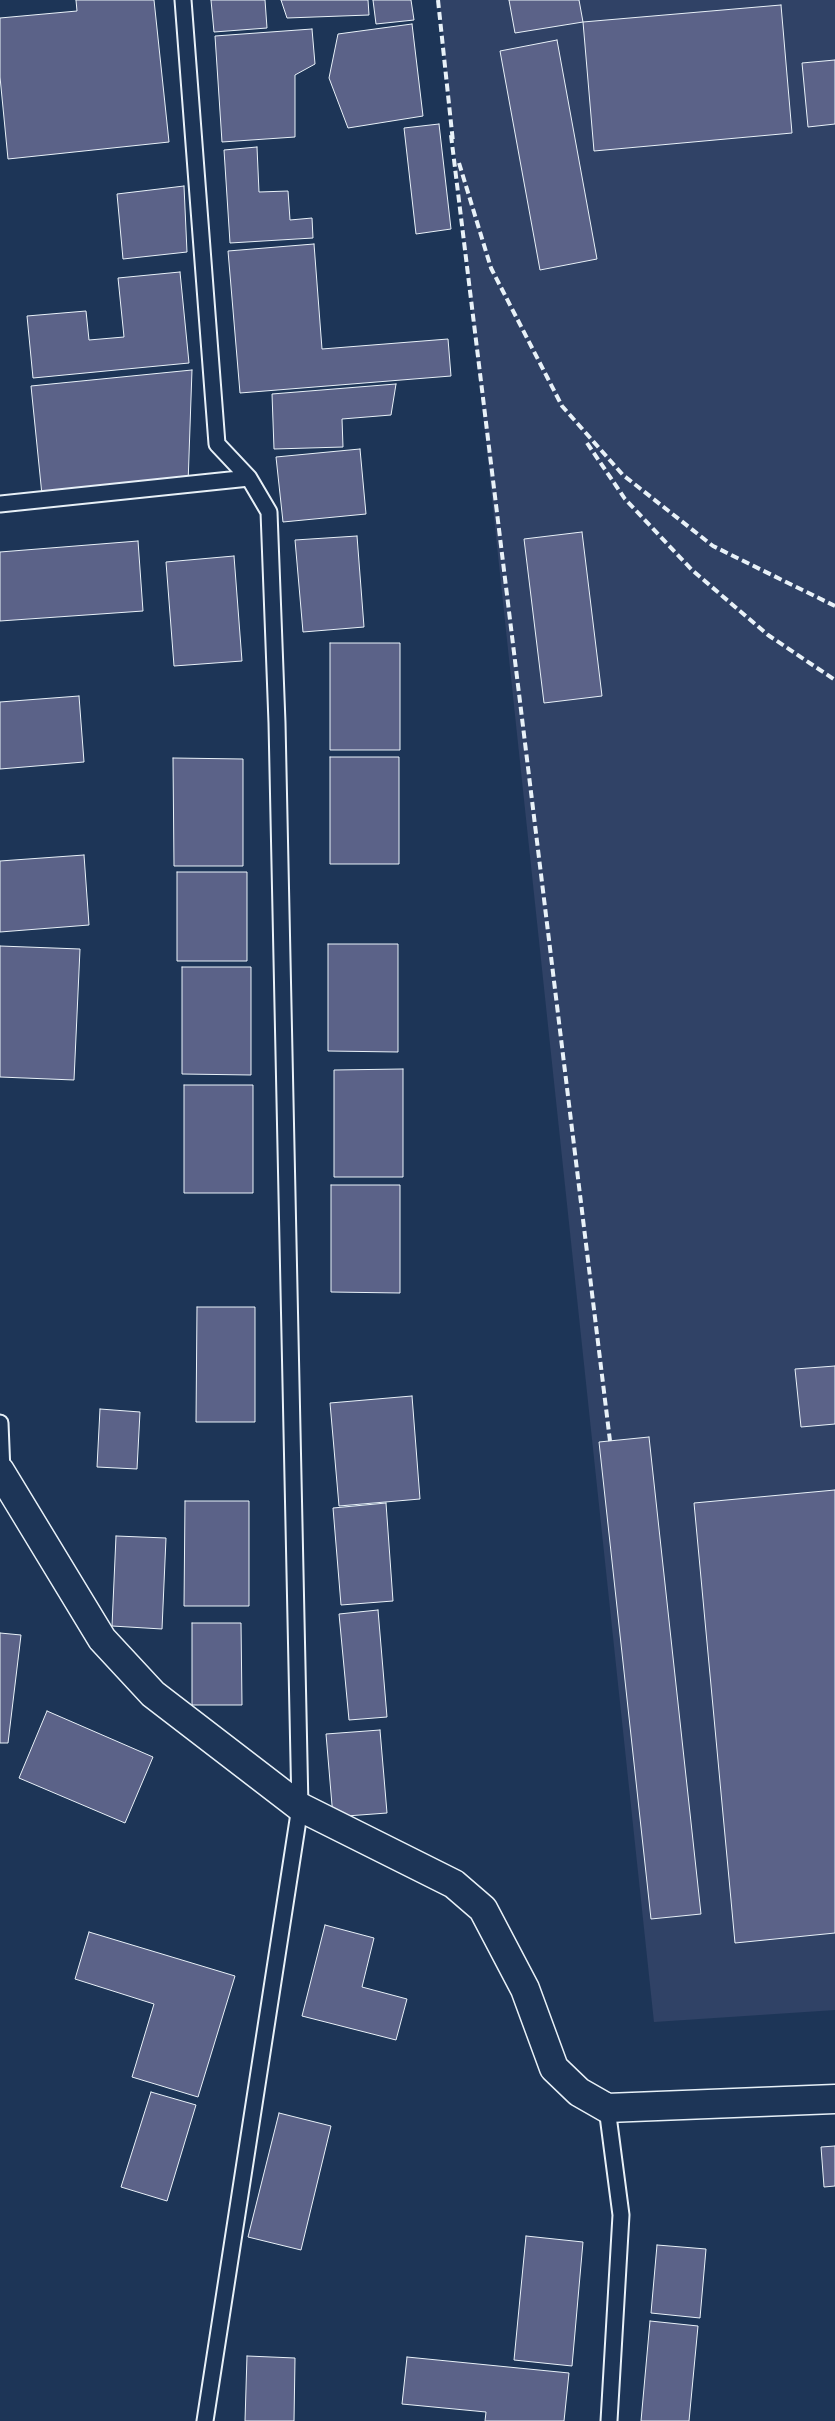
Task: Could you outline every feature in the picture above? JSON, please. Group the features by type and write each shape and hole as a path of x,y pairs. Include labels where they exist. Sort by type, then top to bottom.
{"street":[{"path":"1,1472 102,1639 153,1694 300,1807 454,1884 483,1909 525,1989 554,2068 579,2092 607,2108 835,2099"}],"lane":[{"path":"183,0 217,444 249,478 269,512 277,723 300,1807 206,2421"},
{"path":"0,504 249,478"},
{"path":"0,1423 1,1472"},
{"path":"607,2108 621,2215 609,2421"}],"shaded area":[{"path":"439,0 835,0 835,2010 654,2022"}],"building":[{"path":"76,0 154,0 169,142 8,159 0,77 0,18 77,11"},
{"path":"211,0 265,0 267,28 214,32"},
{"path":"281,0 368,0 369,15 287,18"},
{"path":"373,0 411,0 414,20 376,24"},
{"path":"509,0 579,0 583,22 515,33"},
{"path":"781,5 792,133 594,151 583,22"},
{"path":"412,24 423,116 348,128 329,78 338,34"},
{"path":"312,29 315,64 295,75 295,137 222,142 215,36"},
{"path":"557,40 597,259 540,270 500,51"},
{"path":"835,60 835,124 808,127 802,63"},
{"path":"439,124 451,229 416,234 404,128"},
{"path":"257,147 259,192 288,191 290,220 312,218 313,238 230,243 224,150"},
{"path":"184,186 187,252 123,259 117,194"},
{"path":"314,244 322,349 448,339 451,376 240,393 228,251"},
{"path":"180,272 189,363 33,378 27,316 86,311 89,340 124,337 118,278"},
{"path":"192,370 188,484 42,495 31,386"},
{"path":"396,384 391,415 342,419 343,447 274,449 272,394"},
{"path":"360,449 366,514 283,522 276,457"},
{"path":"582,532 602,696 544,703 524,539"},
{"path":"357,536 364,627 303,632 295,540"},
{"path":"138,541 143,611 0,621 0,552"},
{"path":"234,556 242,661 174,666 166,562"},
{"path":"330,643 400,643 400,750 330,750"},
{"path":"79,696 84,762 0,769 0,702"},
{"path":"330,757 399,757 399,864 330,864"},
{"path":"173,758 243,759 243,866 174,866"},
{"path":"84,855 89,925 0,932 0,861"},
{"path":"177,872 247,872 247,961 177,961"},
{"path":"328,944 398,944 398,1052 328,1051"},
{"path":"0,946 80,949 74,1080 0,1077"},
{"path":"182,967 251,967 251,1075 182,1074"},
{"path":"403,1069 403,1177 334,1177 334,1070"},
{"path":"184,1085 253,1085 253,1193 184,1193"},
{"path":"331,1185 400,1185 400,1293 331,1292"},
{"path":"197,1307 255,1307 255,1422 196,1422"},
{"path":"835,1366 835,1424 801,1427 795,1369"},
{"path":"412,1396 420,1499 339,1506 330,1403"},
{"path":"100,1409 140,1412 137,1469 97,1467"},
{"path":"649,1437 701,1914 651,1919 599,1442"},
{"path":"835,1490 835,1933 735,1943 694,1503"},
{"path":"185,1501 249,1501 249,1606 184,1606"},
{"path":"386,1503 393,1601 341,1605 333,1508"},
{"path":"116,1536 166,1538 162,1629 112,1626"},
{"path":"378,1610 387,1717 349,1720 339,1614"},
{"path":"192,1623 241,1623 242,1705 192,1705"},
{"path":"0,1633 21,1635 8,1743 0,1743"},
{"path":"47,1711 153,1757 125,1823 19,1778"},
{"path":"380,1730 387,1813 333,1817 326,1734"},
{"path":"325,1925 374,1938 362,1987 407,1999 396,2040 302,2016"},
{"path":"89,1932 235,1976 198,2097 132,2077 154,2004 75,1979"},
{"path":"151,2092 196,2105 167,2201 121,2187"},
{"path":"279,2113 331,2126 301,2250 248,2237"},
{"path":"835,2146 835,2186 824,2187 821,2147"},
{"path":"526,2236 583,2242 572,2366 514,2360"},
{"path":"657,2245 706,2249 700,2318 651,2313"},
{"path":"650,2321 698,2326 689,2421 641,2421"},
{"path":"247,2356 295,2358 294,2421 245,2421"},
{"path":"407,2357 569,2373 564,2421 485,2421 486,2412 402,2404"}],"railway":[{"path":"438,0 453,142"},
{"path":"451,135 610,1441"},
{"path":"459,163 491,268 562,406 623,475 713,546 835,606"},
{"path":"587,443 625,499 692,570 768,635 835,680"}]}
